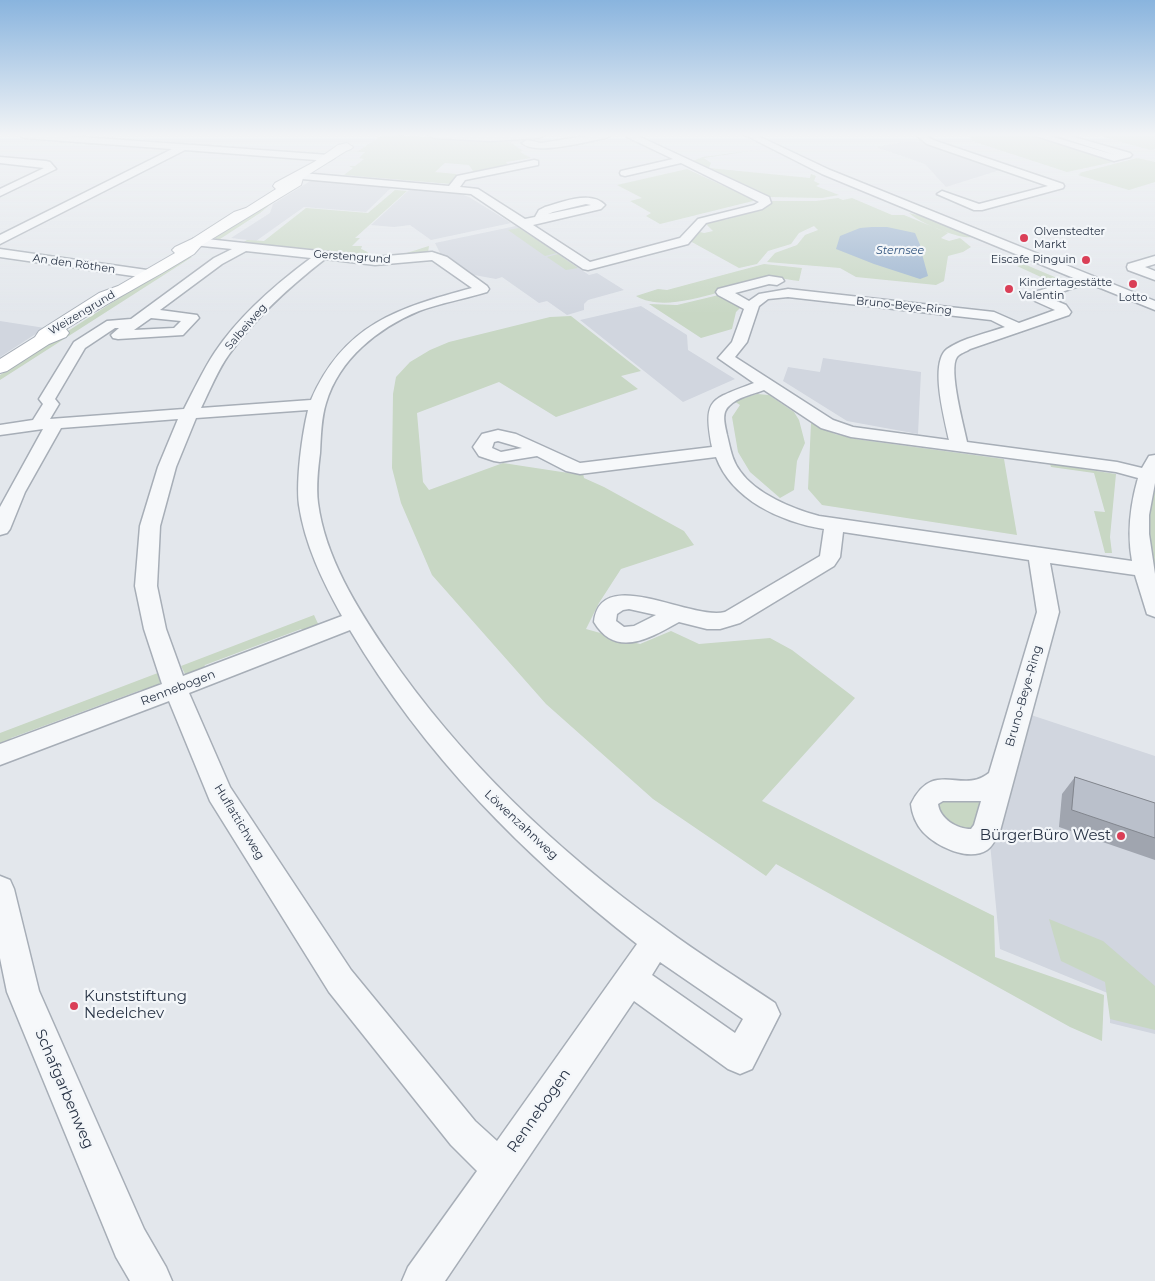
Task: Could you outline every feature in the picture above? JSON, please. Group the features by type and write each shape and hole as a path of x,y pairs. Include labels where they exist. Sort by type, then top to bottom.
{"main road":[{"name":"Weizengrund","path":"0,367 43,340 55,336 114,299 124,289 147,274 164,267 190,251 197,242 239,215 251,211 276,195"}],"street":[{"path":"0,240 89,195"},
{"path":"480,195 588,266 684,241 702,221 758,207 765,203 765,199 756,195"},
{"path":"882,195 1155,306"},
{"path":"944,195 978,208 1027,195"},
{"path":"524,223 540,219"},
{"name":"Gerstengrund","path":"197,242 375,261 394,261 424,255 437,257 482,289"},
{"path":"118,335 218,261 242,248"},
{"name":"An den Röthen","path":"0,253 147,274"},
{"name":"Salbeiweg","path":"189,414 222,353 260,308 290,280 322,256"},
{"path":"1155,260 1133,268 1155,276"},
{"path":"959,446 946,378 946,364 950,354 965,346 1064,312 1061,308 1040,298 1043,294 1088,279"},
{"path":"788,293 790,283 769,280 724,292 750,307 741,340 726,358 827,424 851,432 1117,467 1151,467 1138,524 1139,548 1155,609"},
{"name":"Löwenzahnweg","path":"482,289 431,302 409,311 362,339 343,356 327,378 317,404 308,487 309,506 326,561 355,620 393,681 428,726 485,792 563,865 657,941 764,1014 740,1057 631,979"},
{"name":"Bruno-Beye-Ring","path":"750,307 757,299 769,294 788,293 994,316 1018,328"},
{"path":"92,336 178,332 192,318 148,313"},
{"path":"0,529 47,424 51,404 48,399 79,345 112,324 136,323"},
{"path":"765,384 727,399 720,405 716,421 722,451 730,471 739,482 772,506 801,518 834,525 1144,570"},
{"path":"0,430 47,424 317,404"},
{"name":"Huflattichweg","path":"189,414 167,468 150,526 146,586 155,629 176,689 219,793 340,980 462,1133 500,1168"},
{"path":"538,451 572,468 586,469 722,451"},
{"path":"676,614 713,621 732,618 827,561 830,557 834,525"},
{"name":"Bruno-Beye-Ring","path":"1001,779 1048,612 1038,555"},
{"name":"Rennebogen","path":"0,754 355,620"},
{"name":"Schafgarbenweg","path":"0,889 23,992 130,1243 152,1281"},
{"name":"Rennebogen","path":"422,1281 657,941"}],"shaded area":[{"path":"288,195 384,195 366,212 304,207 256,241 231,238 270,213 273,204"},
{"path":"404,195 463,195 511,223 431,240 410,225 394,227 371,225"},
{"path":"516,226 589,275 597,273 624,290 588,300 584,304 584,310 567,315 547,301 539,303 502,277 496,279 469,274 441,255 435,243"},
{"path":"641,306 687,335 688,350 735,379 683,402 580,320"},
{"path":"0,321 45,328 0,357"},
{"path":"823,358 921,372 918,434 847,421 783,381 788,367 820,372"},
{"path":"1028,714 1155,756 1155,1034 1110,1023 1110,994 1000,949 990,843"}],"green space":[{"path":"389,195 403,195 355,238 360,238 352,246 362,246 361,249 379,258 393,257 429,246 428,253 384,260 357,257 359,254 261,244 257,247 242,245 247,240 264,241 306,208 368,213"},
{"path":"636,195 743,195 753,201 660,224 646,216 651,213 630,201 642,198"},
{"path":"762,195 839,195 822,198 767,197"},
{"path":"838,198 843,200 852,198 892,215 904,215 948,233 941,238 949,241 960,238 971,247 963,252 948,256 944,281 936,285 856,277 840,268 767,262 775,253 797,245 805,235 818,230 814,226 799,233 791,244 768,251 757,264 739,268 690,241 700,232 713,231 706,224 721,218 725,220 739,216 736,214 767,206 772,201 816,201"},
{"path":"277,199 260,213 217,241 215,240 216,236"},
{"path":"909,213 934,219 973,237 959,236 940,230"},
{"path":"519,228 557,253 545,256 508,230"},
{"path":"558,254 578,268 566,270 547,257"},
{"path":"184,256 192,257 0,380 0,375"},
{"path":"764,264 802,268 799,281 779,278 768,279 701,297 665,303 650,301 636,296 658,289 667,290"},
{"path":"1024,264 1060,281 1050,284 1035,279 1043,278 1017,266"},
{"path":"723,294 743,305 736,312 732,329 701,338 649,304 677,305"},
{"path":"571,316 641,371 621,376 638,389 556,417 499,382 417,413 423,482 429,490 503,463 575,474 583,473 584,478 684,531 694,545 621,569 599,603 586,629 640,644 671,631 699,644 770,638 792,650 855,698 762,801 994,916 995,957 1104,995 1102,1041 1070,1027 776,864 766,876 653,799 546,704 432,575 401,503 392,468 393,394 396,377 410,362 430,350 449,342 550,317"},
{"path":"757,394 769,395 794,412 799,420 805,443 797,461 794,490 780,498 750,472 738,452 732,417 740,405 734,401"},
{"path":"811,423 835,434 855,439 1004,459 1017,535 822,505 808,489"},
{"path":"1050,464 1116,474 1110,537 1112,553 1105,553 1094,511 1105,512 1094,473 1051,467"},
{"path":"1155,479 1155,577 1149,528"},
{"path":"314,615 320,628 308,632 301,629 205,665 201,673 185,674 181,666"},
{"path":"163,671 166,680 158,689 149,693 141,690 11,738 4,748 0,749 0,733"},
{"path":"941,799 980,801 982,803 976,829 949,831 936,802"},
{"path":"1049,919 1103,941 1155,986 1155,1030 1110,1019 1105,982 1061,961"}],"water":[{"name":"Sternsee","path":"887,227 915,233 923,252 928,276 920,279 836,249 840,236 860,228"}],"building":[{"path":"1075,777 1155,803 1155,838 1072,810"}],"place":[{"name":"Olvenstedter Markt","path":"1024,238"},
{"name":"Eiscafe Pinguin","path":"1086,260"},
{"name":"Lotto","path":"1133,284"},
{"name":"Kindertagestätte Valentin","path":"1009,289"},
{"name":"BürgerBüro West","path":"1121,836"},
{"name":"Kunststiftung Nedelchev","path":"74,1006"}]}
